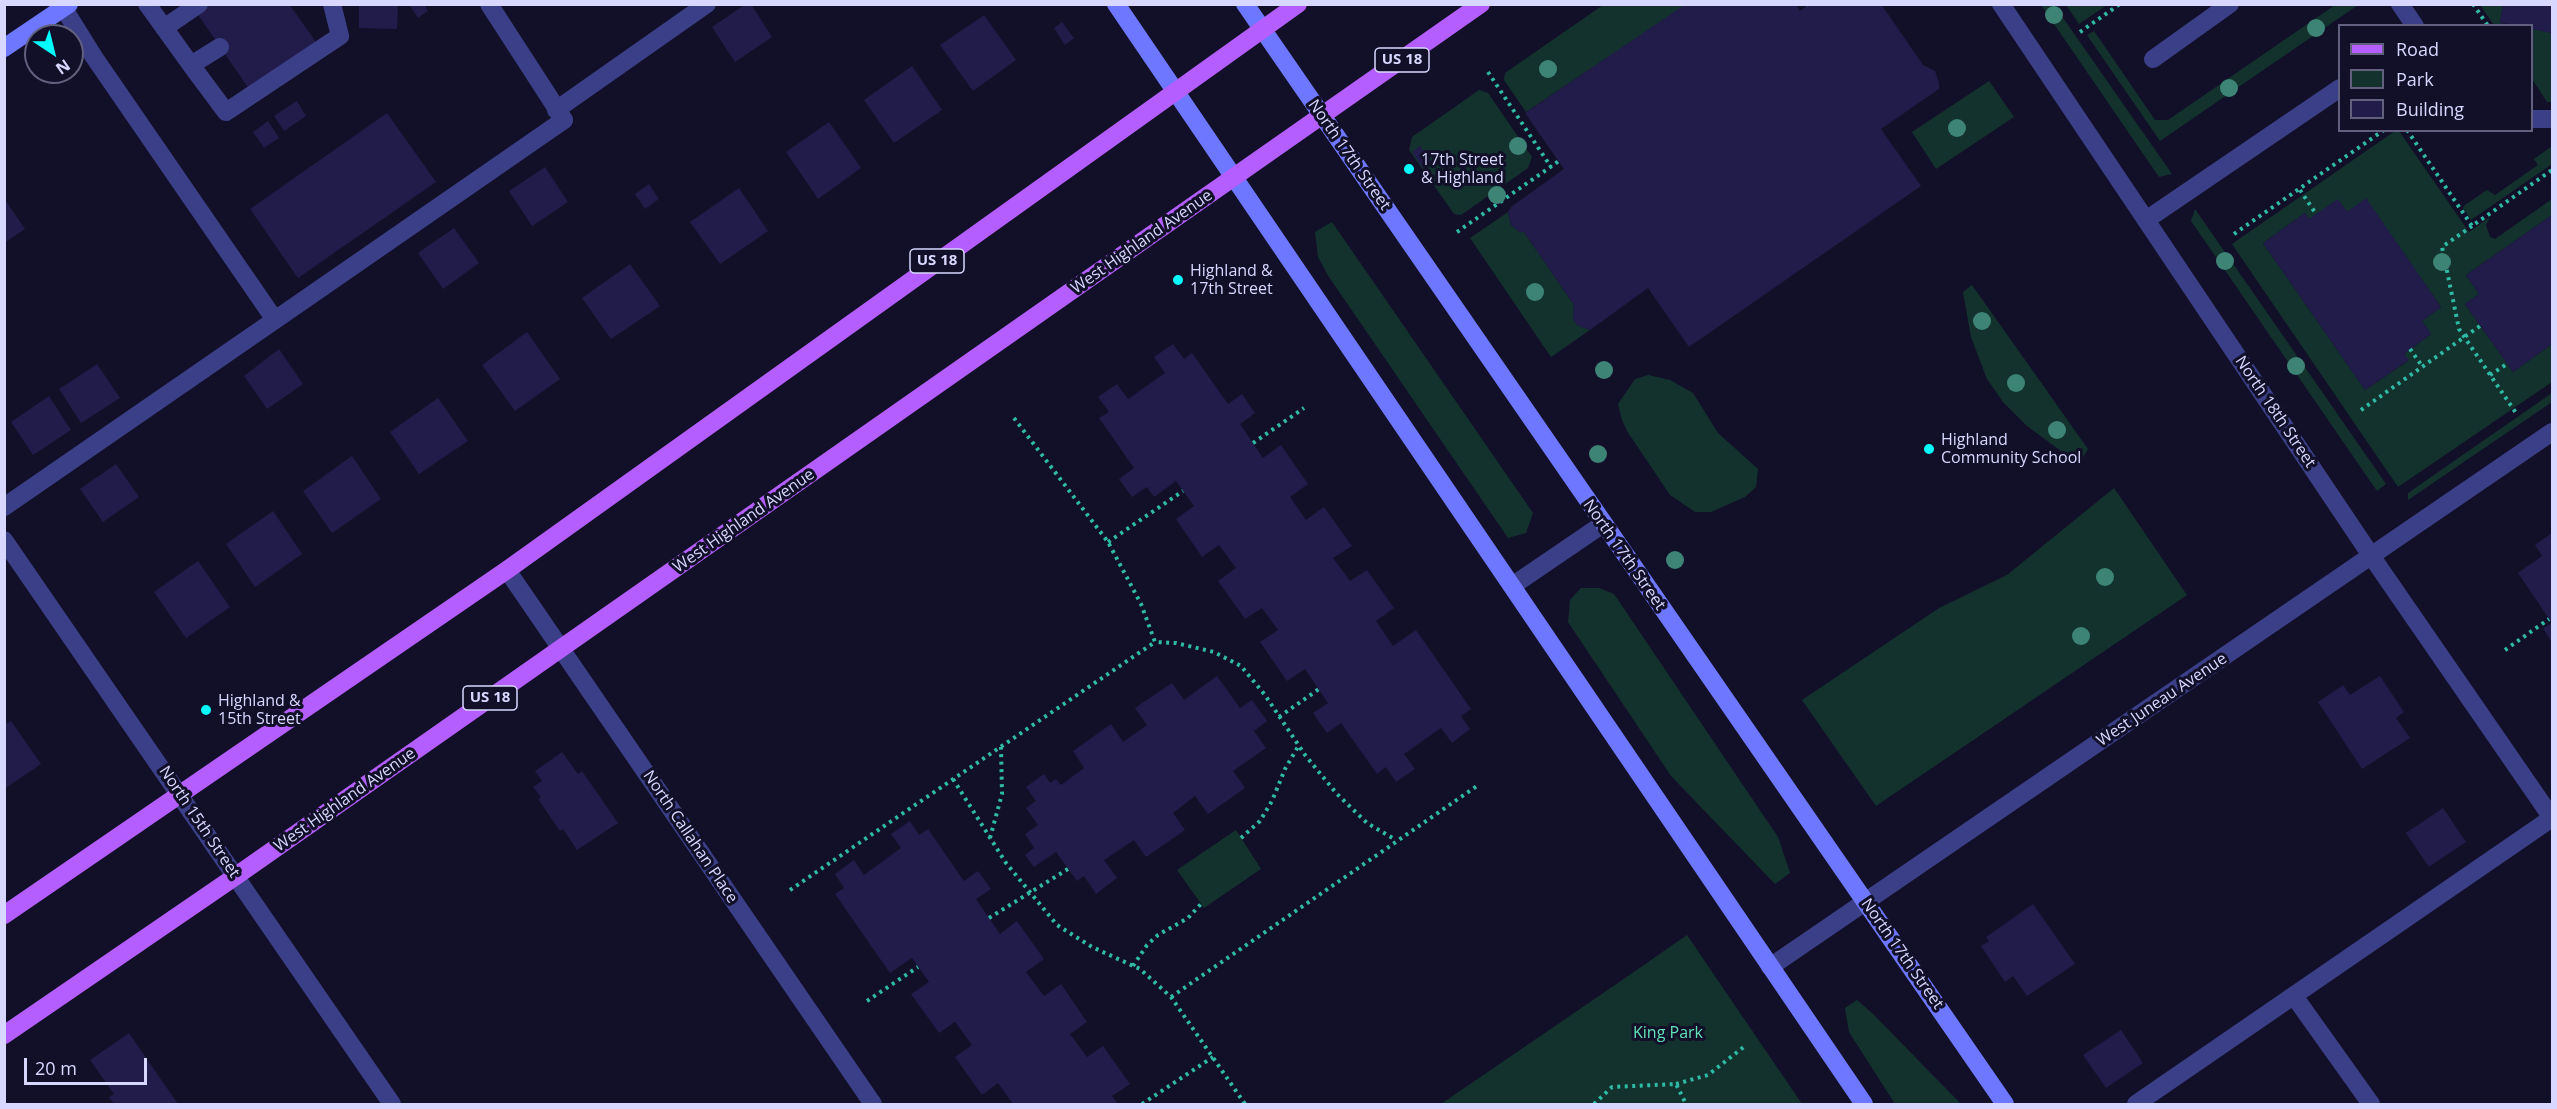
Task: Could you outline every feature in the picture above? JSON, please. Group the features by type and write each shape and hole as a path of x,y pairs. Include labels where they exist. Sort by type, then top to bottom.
{"main road":[{"path":"1116,4 1864,1104"},
{"name":"North 17th Street","path":"1245,4 2005,1104"},
{"name":"US 18","path":"4,915 507,570 1298,4"},
{"name":"West Highland Avenue","path":"4,1035 236,876 1481,4"},
{"path":"4,48 65,6"}],"street":[{"path":"147,4 226,112 340,36 332,4"},
{"path":"164,28 199,4"},
{"path":"489,4 560,115"},
{"path":"4,507 274,320 560,115 707,4"},
{"name":"North 18th Street","path":"2001,4 2372,557 2553,818"},
{"path":"2153,59 2230,4"},
{"path":"2400,4 2414,24"},
{"path":"65,6 94,57 274,320"},
{"path":"191,65 220,47"},
{"path":"2146,220 2338,89"},
{"path":"2533,119 2553,119"},
{"name":"West Juneau Avenue","path":"1770,967 2553,432"},
{"path":"1512,586 1603,524"},
{"name":"North 15th Street","path":"4,540 392,1104"},
{"name":"North Callahan Place","path":"507,570 873,1104"},
{"path":"2136,1104 2553,818"},
{"path":"2294,996 2371,1104"}],"path":[{"path":"2080,32 2120,4"},
{"path":"2473,4 2487,24"},
{"path":"1488,72 1551,167"},
{"path":"2234,234 2381,132"},
{"path":"2408,132 2472,226"},
{"path":"1457,232 1559,161"},
{"path":"2516,413 2459,328 2442,247 2553,170"},
{"path":"2300,190 2316,214"},
{"path":"2361,410 2480,326"},
{"path":"2410,349 2422,366"},
{"path":"2490,375 2507,364"},
{"path":"1253,443 1304,408"},
{"path":"1014,418 1108,542 1141,604 1155,642"},
{"path":"1108,542 1183,491"},
{"path":"2505,650 2549,619"},
{"path":"790,890 1155,642 1176,643 1214,652 1241,666 1337,794 1367,823 1396,840"},
{"path":"1279,717 1319,689"},
{"path":"1241,838 1260,820 1272,801 1299,745"},
{"path":"990,838 1002,794 1001,747"},
{"path":"954,779 990,838 1030,895 1057,925 1092,946 1133,966 1171,997 1245,1104"},
{"path":"1171,997 1477,786"},
{"path":"989,918 1030,895 1068,869"},
{"path":"1133,966 1147,945 1158,935 1188,918 1201,904"},
{"path":"867,1001 918,967"},
{"path":"1594,1104 1612,1087 1676,1084 1708,1075 1745,1046"},
{"path":"1142,1104 1212,1057"},
{"path":"1676,1084 1686,1104"}],"green space":[{"path":"1603,5 1686,5 1526,112 1504,80 1505,73"},
{"path":"2041,5 2054,5 2172,174 2159,177"},
{"path":"2066,5 2107,5 2079,24"},
{"path":"2335,5 2358,5 2160,141 2087,35 2094,31 2155,120 2168,120"},
{"path":"2480,5 2503,5 2500,23 2506,24 2493,24"},
{"path":"2533,29 2552,33 2552,102 2547,102 2533,81"},
{"path":"1989,81 2014,117 1936,169 1912,132"},
{"path":"1479,90 1488,93 1532,157 1528,168 1461,215 1454,214 1409,150 1412,137"},
{"path":"2394,132 2400,132 2469,232 2490,217 2486,225 2490,237 2495,239 2552,199 2552,215 2466,275 2479,294 2465,304 2513,372 2552,344 2552,382 2398,487 2232,244","holes":["2366,199 2441,307 2422,321 2431,334 2404,354 2408,361 2365,390 2263,243 2305,213 2309,219 2338,200 2347,212"]},
{"path":"2552,146 2552,164 2471,220 2463,208 2465,205 2487,190 2495,195 2538,165 2534,159"},
{"path":"2195,209 2386,484 2377,491 2191,221"},
{"path":"1508,212 1511,225 1520,232 1524,232 1574,305 1573,318 1577,325 1590,330 1551,357 1470,238"},
{"path":"1332,222 1533,513 1526,533 1508,538 1329,277 1318,257 1315,232"},
{"path":"1972,285 2088,449 2082,459 2065,454 2027,426 2003,402 1987,379 1971,337 1963,292"},
{"path":"1648,375 1670,380 1693,393 1718,433 1758,469 1756,487 1745,497 1711,512 1695,512 1670,495 1627,431 1618,404 1635,379"},
{"path":"2552,393 2552,402 2408,500 2408,493"},
{"path":"2114,488 2187,595 1876,806 1802,700 1939,608 2007,575"},
{"path":"1581,588 1599,588 1614,594 1778,837 1790,873 1775,884 1671,776 1568,622 1570,600"},
{"path":"1236,830 1261,869 1204,908 1177,870"},
{"name":"King Park","path":"1687,935 1802,1104 1441,1104 1615,985"},
{"path":"1857,1000 1961,1104 1895,1104 1849,1032 1845,1008"}],"building":[{"path":"201,4 289,4 316,42 249,89 194,9"},
{"path":"359,4 398,4 397,29 359,28"},
{"path":"409,4 424,4 428,11 418,18"},
{"path":"746,4 751,4 772,37 735,62 712,27"},
{"path":"1686,4 1796,4 1800,11 1809,4 1881,4 1923,65 1935,71 1939,83 1939,89 1881,129 1921,186 1689,347 1648,288 1590,330 1577,325 1573,318 1574,305 1524,232 1520,232 1511,225 1508,212 1511,207 1564,169 1525,113"},
{"path":"2503,4 2552,4 2552,33 2533,29 2533,24 2500,23"},
{"path":"984,15 1016,60 973,91 940,45"},
{"path":"1062,22 1074,38 1065,45 1054,28"},
{"path":"912,66 942,110 894,143 864,100"},
{"path":"297,101 306,116 284,131 274,116"},
{"path":"387,113 436,182 298,278 250,209"},
{"path":"268,121 279,138 264,148 253,132"},
{"path":"829,122 861,168 818,199 786,152"},
{"path":"1420,146 1432,162 1423,168 1412,152"},
{"path":"545,167 568,202 532,226 509,191"},
{"path":"649,184 659,199 645,209 635,194"},
{"path":"739,188 768,231 720,264 690,222"},
{"path":"4,198 25,229 4,243"},
{"path":"2366,198 2441,307 2422,321 2431,334 2404,354 2409,360 2365,390 2263,243 2305,213 2309,219 2338,199 2347,212"},
{"path":"2552,215 2552,344 2513,372 2465,304 2479,294 2466,275"},
{"path":"454,228 479,263 443,289 418,253"},
{"path":"630,264 660,306 611,339 582,298"},
{"path":"527,332 560,379 515,411 482,365"},
{"path":"1173,344 1184,359 1192,353 1228,404 1242,394 1255,413 1240,424 1263,458 1281,445 1308,484 1290,497 1306,520 1324,507 1352,546 1333,558 1350,581 1367,570 1394,608 1376,621 1393,646 1416,630 1471,709 1461,716 1470,729 1452,743 1441,728 1404,754 1415,769 1396,782 1386,767 1377,774 1341,723 1327,733 1313,713 1328,703 1305,669 1287,681 1260,642 1278,630 1262,608 1245,619 1218,581 1236,568 1219,545 1202,557 1176,519 1194,506 1176,481 1154,497 1147,487 1132,497 1119,479 1134,468 1099,418 1109,412 1098,397 1117,384 1128,399 1165,373 1154,357"},
{"path":"279,349 303,384 267,409 244,376"},
{"path":"97,364 120,398 81,423 59,389"},
{"path":"49,396 71,430 33,455 11,422"},
{"path":"438,398 468,441 419,474 390,432"},
{"path":"352,456 381,499 332,533 303,491"},
{"path":"116,464 139,497 103,522 80,489"},
{"path":"273,511 302,554 255,587 226,544"},
{"path":"2552,533 2552,623 2518,573 2542,556 2535,545"},
{"path":"198,561 230,607 186,638 154,592"},
{"path":"2552,623 2552,643 2543,628"},
{"path":"1217,676 1240,708 1252,700 1267,721 1254,731 1266,748 1233,771 1245,788 1208,814 1195,796 1173,813 1185,830 1146,857 1134,840 1104,860 1117,878 1096,894 1084,876 1077,881 1056,852 1034,867 1025,855 1034,848 1025,834 1038,825 1026,808 1036,801 1026,787 1044,774 1050,783 1056,779 1061,785 1084,768 1073,751 1111,724 1123,742 1147,725 1135,708 1172,683 1184,700"},
{"path":"2380,676 2404,712 2396,718 2410,738 2362,769 2318,702 2343,685 2350,695"},
{"path":"11,721 41,764 4,789 4,725"},
{"path":"562,752 578,774 582,771 618,823 577,850 563,829 560,831 538,799 541,797 533,787 542,781 535,771"},
{"path":"2443,808 2466,842 2429,867 2406,833"},
{"path":"910,821 919,835 928,829 964,881 978,871 991,889 976,899 1000,934 1017,921 1044,959 1026,972 1044,996 1061,984 1087,1022 1070,1034 1087,1057 1103,1046 1130,1084 1112,1096 1118,1104 1013,1104 998,1083 982,1095 955,1057 972,1045 955,1022 939,1033 911,994 929,982 912,958 890,973 835,894 844,888 835,874 854,860 864,875 901,848 891,834"},
{"path":"2033,904 2075,964 2027,996 2013,976 2005,982 1981,946 1989,941 1986,937"},
{"path":"2121,1030 2143,1063 2106,1088 2083,1055"},
{"path":"129,1033 178,1104 114,1104 109,1097 114,1094 90,1060"}],"place":[{"name":"17th Street & Highland","path":"1409,169"},
{"name":"Highland & 17th Street","path":"1178,280"},
{"name":"Highland Community School","path":"1929,449"},
{"name":"Highland & 15th Street","path":"206,710"}]}
